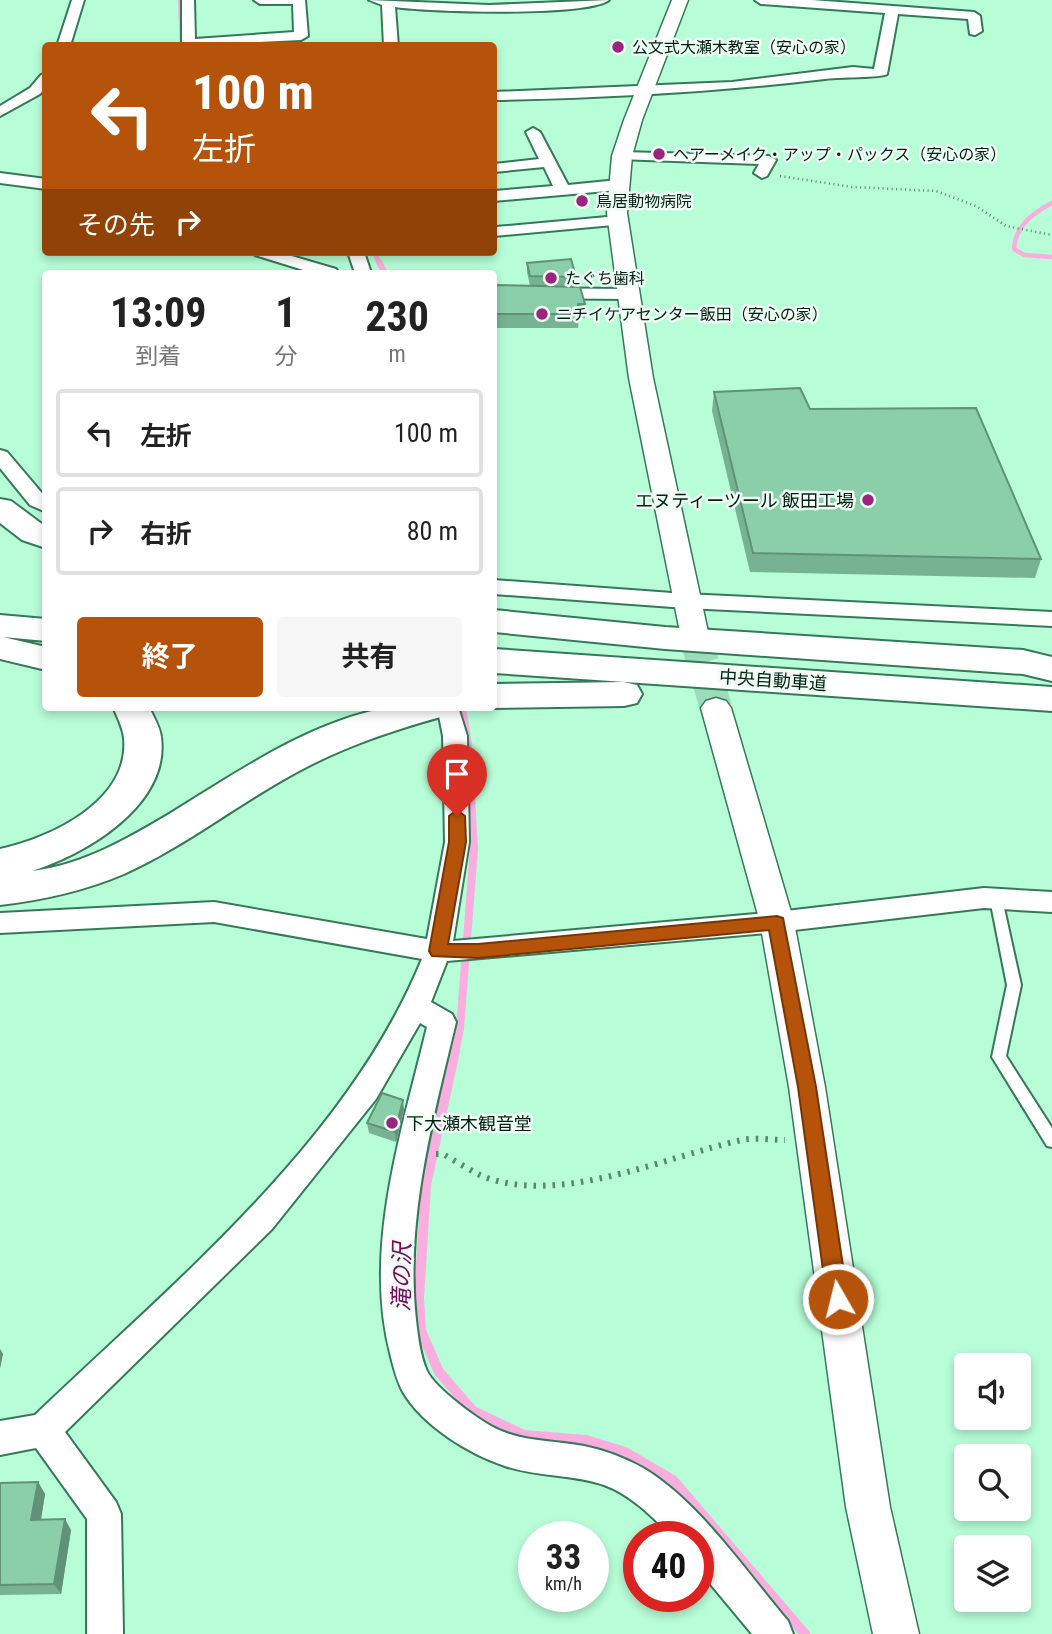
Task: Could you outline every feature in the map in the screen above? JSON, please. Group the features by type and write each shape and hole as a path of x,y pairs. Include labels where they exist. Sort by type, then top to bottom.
{"highway":[{"path":"0,508 33,533 42,536"},
{"path":"0,608 42,611"},
{"path":"497,621 665,638 1023,662 1052,669"},
{"path":"0,626 42,630"},
{"name":"中央自動車道","path":"497,642 1052,678"},
{"path":"0,648 42,658"},
{"name":"中央自動車道","path":"497,661 1052,699"},
{"path":"497,696 731,696 1052,710"},
{"path":"0,864 16,862 72,839 108,814 127,796 144,757 141,722 134,711"},
{"path":"0,890 51,884 88,874 142,850 269,771 333,737 371,723 441,712"}],"street":[{"path":"64,42 78,0"},
{"path":"188,0 188,42"},
{"path":"216,42 301,36 298,0 260,0"},
{"path":"390,42 381,1 405,6 492,8 603,0"},
{"path":"680,0 622,156 618,185 618,221 641,378 694,632"},
{"path":"761,0 865,4 892,10 974,16 975,31"},
{"path":"497,96 732,86 853,71 880,74 892,10"},
{"path":"0,111 35,91 42,83"},
{"path":"533,132 563,190"},
{"path":"622,156 769,160 762,173"},
{"path":"497,168 548,162"},
{"path":"0,178 42,183"},
{"path":"497,196 618,185"},
{"path":"497,232 618,221"},
{"path":"274,256 320,270"},
{"path":"497,293 629,293"},
{"path":"0,456 42,504"},
{"path":"497,587 686,601 1052,618"},
{"path":"716,708 777,922 814,1140 868,1507 896,1634"},
{"path":"0,1438 43,1430 261,1219 366,1090 416,1006 457,951 455,736 441,712"},
{"path":"0,923 214,912 457,951 777,922 984,898 1052,902"},
{"path":"416,1006 442,1022 412,1151 397,1259 398,1321 413,1380 454,1423 486,1443 518,1453 607,1468 647,1490 679,1521"},
{"path":"43,1430 104,1514 105,1634"},
{"path":"714,1560 775,1634"}],"lane":[{"path":"996,899 1014,985 999,1056 1052,1141"}],"path":[{"path":"762,173 852,187 936,191 976,206 1006,226 1052,235"},
{"path":"443,1154 482,1176 522,1185 584,1182 636,1171 745,1139 814,1140"}],"building":[{"path":"571,259 576,277 530,276 527,263"},
{"path":"497,285 580,287 585,304 578,304 579,314 497,314"},
{"name":"エヌティーツール 飯田工場","path":"800,388 810,409 976,408 1041,559 753,553 714,392"},
{"path":"382,1093 403,1100 395,1132 367,1123"},
{"path":"38,1482 31,1520 65,1519 54,1584 0,1585 0,1483"}],"waterway":[{"name":"滝の沢","path":"180,0 182,42"},
{"path":"1052,203 1038,211 1021,227 1014,249 1024,255 1052,257"},
{"name":"滝の沢","path":"376,256 379,262"},
{"name":"滝の沢","path":"379,262 383,270"},
{"name":"滝の沢","path":"455,1053 460,1028 474,849 468,745 463,714"},
{"name":"滝の沢","path":"455,1051 426,1185 419,1298 421,1331 439,1372 473,1411 524,1435 586,1440 625,1452 673,1480 805,1634"}],"tunnel":[{"path":"694,632 716,708"}],"place":[{"name":"公文式大瀬木教室（安心の家）","path":"618,47"},
{"name":"ヘアーメイク・アップ・パックス（安心の家）","path":"659,154"},
{"name":"鳥居動物病院","path":"582,201"},
{"name":"たぐち歯科","path":"551,278"},
{"name":"ニチイケアセンター飯田（安心の家）","path":"542,314"},
{"name":"エヌティーツール 飯田工場","path":"868,500"},
{"name":"下大瀬木観音堂","path":"392,1123"}],"route":[{"path":"457,816 457,842 438,951 478,951 777,922 807,1087 838,1299"}]}
